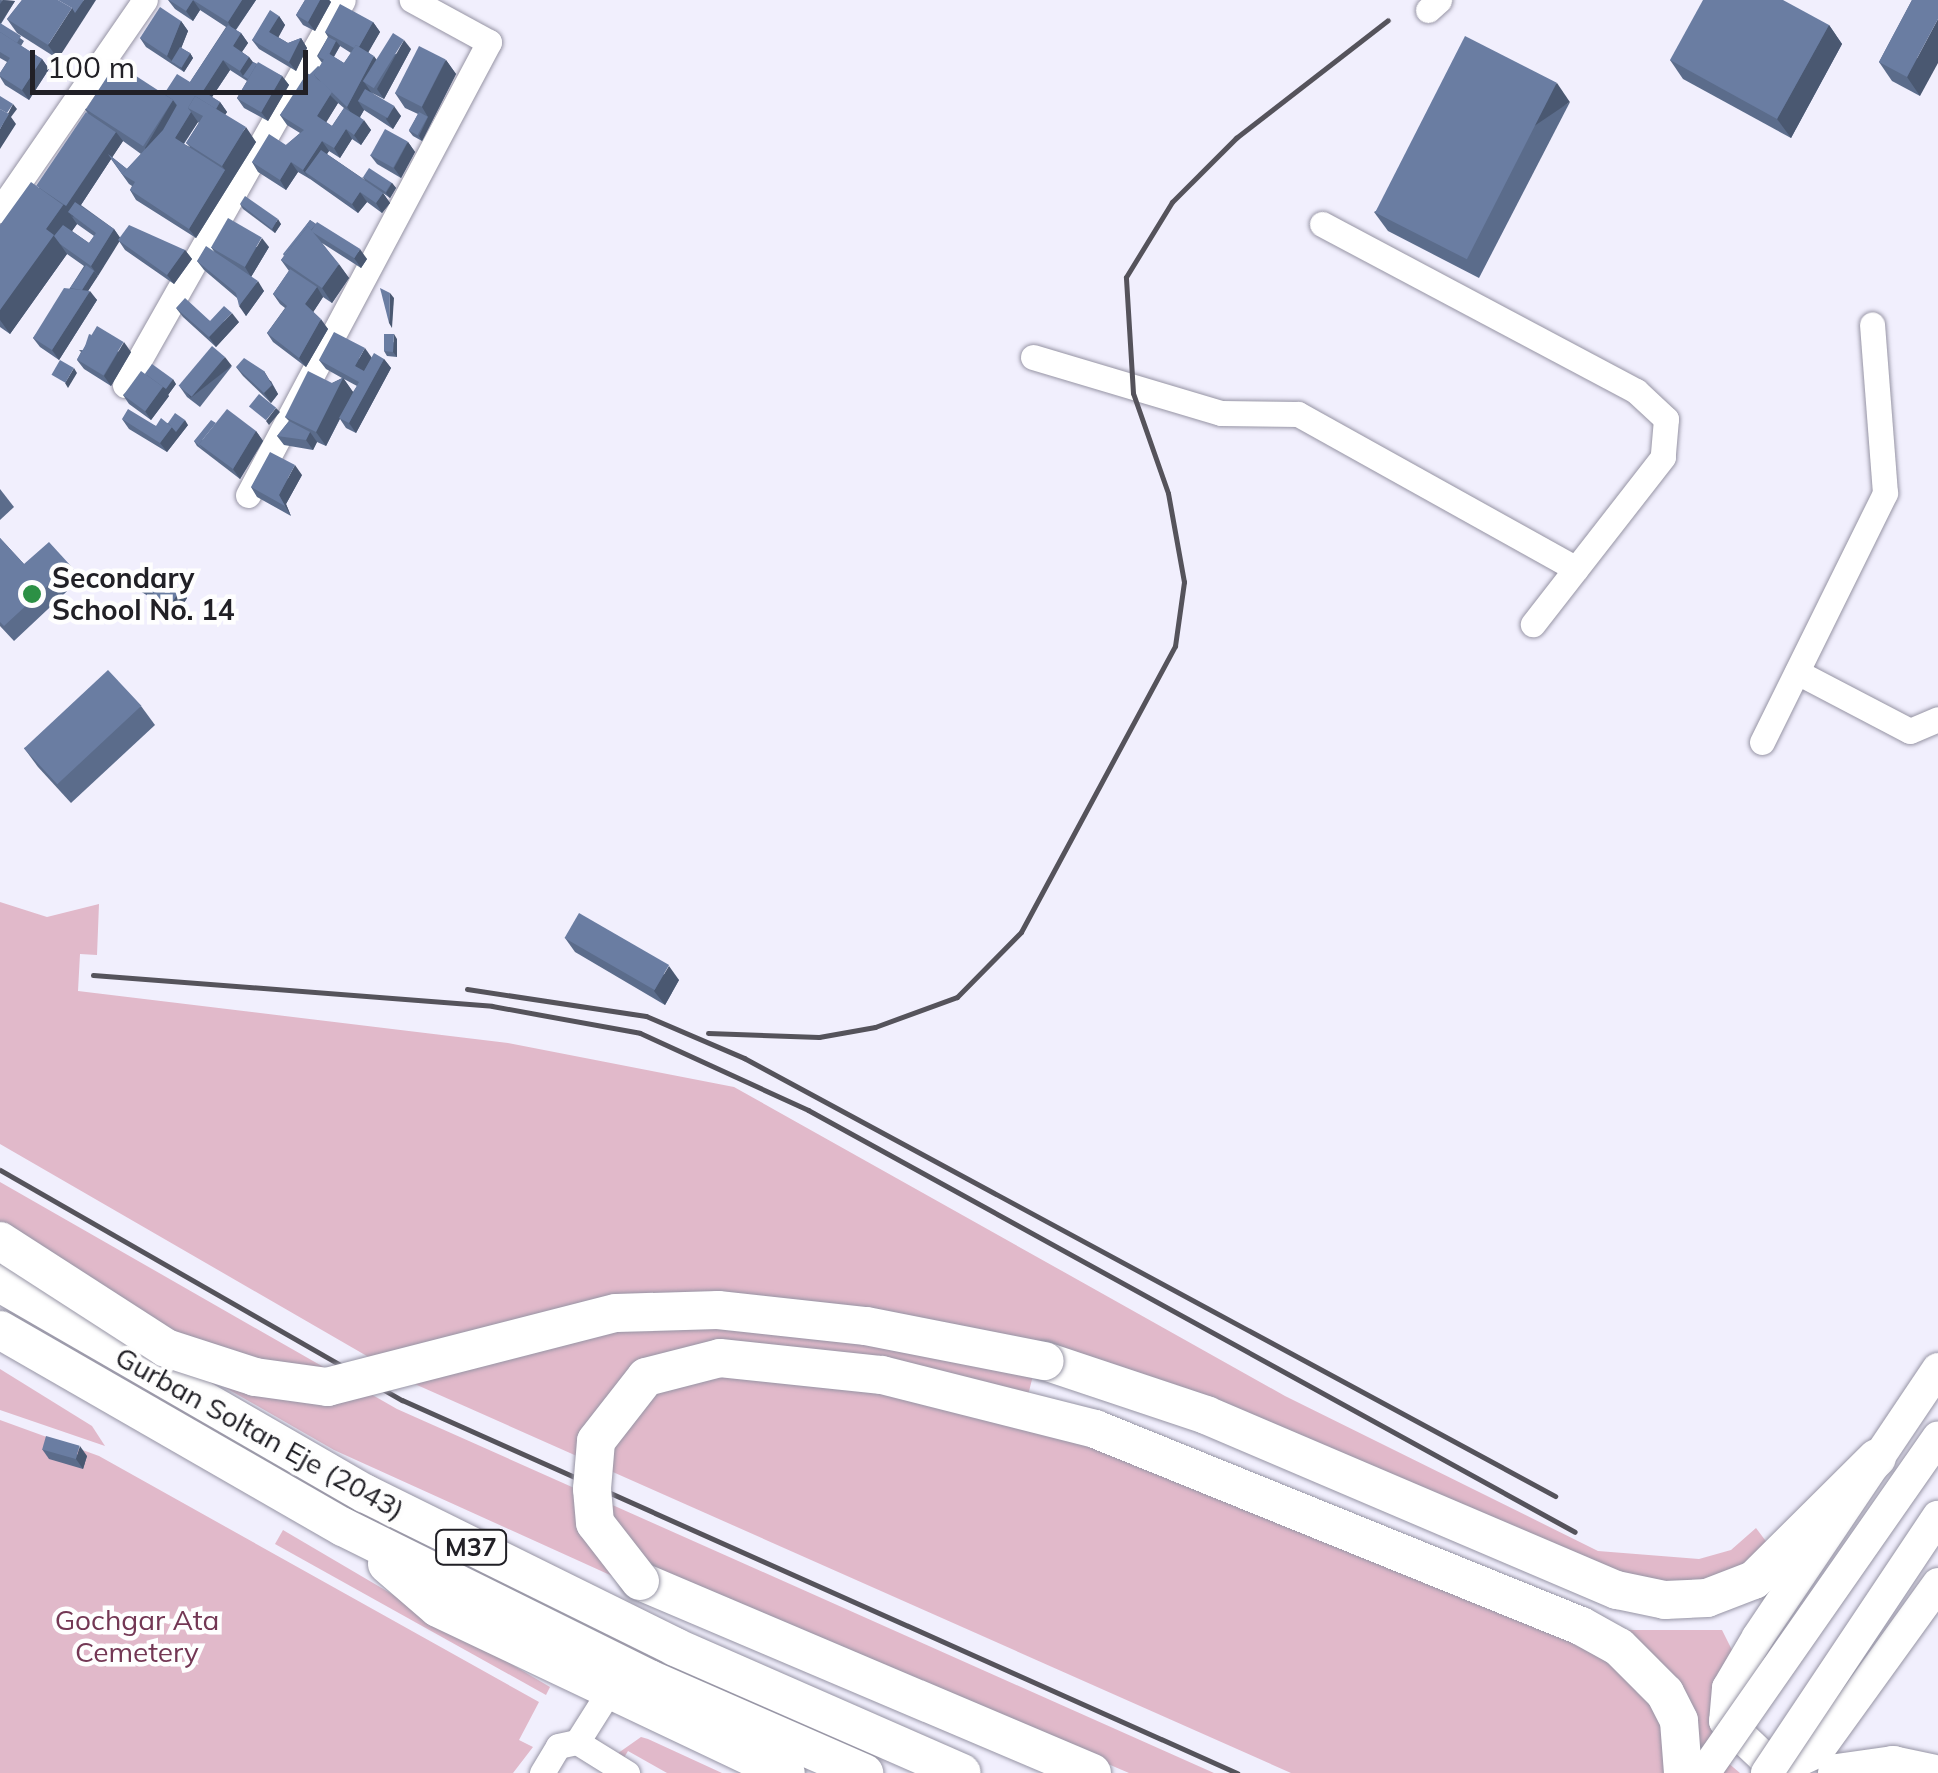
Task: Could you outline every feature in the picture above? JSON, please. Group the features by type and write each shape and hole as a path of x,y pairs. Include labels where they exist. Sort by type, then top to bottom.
{"highway":[{"path":"0,1242 166,1348 255,1377 328,1386 616,1313 718,1310 866,1326 1045,1361 1206,1415 1617,1590 1666,1600 1707,1598 1754,1580 1877,1458"},
{"name":"Gurban Soltan Eje (2043)","path":"0,1283 366,1494 674,1647 962,1773"},
{"name":"Gurban Soltan Eje (2043)","path":"0,1330 343,1527 649,1679 864,1773"},
{"path":"1092,1773 640,1581 595,1523 592,1489 596,1441 646,1377 720,1358 882,1375 1095,1429 1581,1626 1632,1657 1665,1693 1679,1722 1682,1773"},
{"path":"343,1527 438,1608 732,1751 786,1773"},
{"path":"732,1751 768,1773"},
{"path":"1838,1773 1893,1764 1932,1773"}],"main road":[{"path":"1938,1369 1728,1688 1725,1721 1762,1756 1792,1764 1817,1752 1938,1584"},
{"path":"1704,1773 1938,1437"},
{"path":"1767,1773 1938,1517"}],"street":[{"path":"0,210 145,0"},
{"path":"125,385 344,0"},
{"path":"248,495 490,42 412,0"},
{"path":"1322,224 1636,391 1666,419 1662,457 1533,624"},
{"path":"1762,742 1885,494 1872,326"},
{"path":"1032,357 1221,413 1298,414 1576,568"},
{"path":"1797,672 1910,731 1938,719"},
{"path":"584,1773 578,1742 608,1692"},
{"path":"542,1773 558,1746 578,1742 626,1773"}],"green space":[{"path":"0,902 47,917 99,904 97,955 80,954 78,991 508,1043 734,1087 1285,1396 1598,1551 1699,1559 1731,1550 1756,1528 1774,1552 1729,1577 1644,1585 1041,1344 1023,1415 1574,1630 1722,1630 1732,1650 1727,1762 1740,1773 1291,1773 417,1385 0,1144"},
{"path":"0,1182 397,1409 1214,1773 1129,1773 898,1674 886,1700 334,1450 0,1258"},
{"path":"0,1369 92,1426 105,1446 0,1410"},
{"name":"Gochgar Ata Cemetery","path":"0,1420 99,1456 539,1702 519,1740 533,1747 513,1773 0,1773"},
{"path":"283,1530 550,1687 546,1695 275,1544"},
{"path":"641,1737 722,1773 667,1773 628,1751 622,1761 614,1756"}],"building":[{"path":"22,0 58,0 72,8 48,45 7,19"},
{"path":"58,0 84,0 75,13"},
{"path":"169,0 193,0 186,11"},
{"path":"193,0 242,0 228,22"},
{"path":"305,0 320,0 308,22 296,15"},
{"path":"1703,0 1783,0 1829,25 1777,119 1670,60"},
{"path":"1912,0 1938,0 1938,19 1907,77 1879,62"},
{"path":"340,4 373,22 359,47 325,32"},
{"path":"160,7 181,21 167,56 140,38"},
{"path":"270,10 279,16 269,32 288,43 301,38 289,62 252,40"},
{"path":"0,23 21,36 17,43 0,32"},
{"path":"228,25 241,33 233,46 249,57 240,71 223,60 203,91 220,102 216,109 195,96 188,108 191,112 175,138 225,170 189,229 130,190 135,182 122,174 163,130 177,105 164,94 177,74 190,82"},
{"path":"0,32 42,59 22,90 0,76 10,58 0,52"},
{"path":"393,33 404,40 374,88 363,81"},
{"path":"1465,36 1557,83 1467,259 1375,212"},
{"path":"328,37 336,41 326,61 318,57"},
{"path":"356,45 374,56 347,107 314,75 328,53 344,63"},
{"path":"419,46 446,60 422,107 395,93"},
{"path":"180,47 190,53 182,68 171,62"},
{"path":"253,62 257,64 248,79 243,76"},
{"path":"258,62 282,76 261,112 237,98"},
{"path":"116,63 173,100 143,146 86,109"},
{"path":"307,73 332,92 317,116 332,126 344,108 364,120 354,135 346,129 334,148 322,141 303,170 291,162 280,180 252,162 269,134 286,145 304,130 280,115"},
{"path":"365,89 394,106 387,118 358,101"},
{"path":"0,96 13,104 7,113 0,109"},
{"path":"195,96 246,127 222,166 186,143 203,116 188,108"},
{"path":"0,109 9,114 0,129"},
{"path":"86,112 116,132 66,206 36,186"},
{"path":"419,112 428,117 418,135 409,130"},
{"path":"385,129 408,142 393,168 370,155"},
{"path":"321,150 383,193 376,203 360,192 352,204 305,172"},
{"path":"108,154 127,169 122,174"},
{"path":"369,168 392,183 386,192 363,177"},
{"path":"31,182 63,205 46,229 54,235 0,310 0,225"},
{"path":"245,196 278,219 272,229 240,204"},
{"path":"75,202 114,229 91,266 54,236 63,225 89,243 96,233 68,212"},
{"path":"228,218 262,237 245,267 211,247"},
{"path":"310,220 316,224 311,230 308,226 284,256 283,254"},
{"path":"317,222 360,249 354,258 311,231"},
{"path":"129,225 185,250 167,275 118,240"},
{"path":"308,226 339,264 322,288 281,260"},
{"path":"206,246 258,281 239,306 236,293 197,261"},
{"path":"86,265 94,271 82,290 70,288"},
{"path":"290,269 317,287 305,304 321,319 299,358 267,333 287,306 273,294"},
{"path":"64,288 90,291 52,350 33,338"},
{"path":"380,288 390,293 389,323"},
{"path":"185,298 210,321 224,306 232,313 209,337 176,308"},
{"path":"97,326 124,342 103,375 77,359"},
{"path":"334,332 365,348 355,366 364,371 374,353 384,359 349,423 339,418 359,382 319,360"},
{"path":"384,334 394,334 393,352 384,351"},
{"path":"212,346 225,357 192,397 179,386"},
{"path":"244,358 264,371 272,385 264,393 236,367"},
{"path":"60,360 74,368 65,383 52,375"},
{"path":"152,364 173,379 166,389 145,374"},
{"path":"141,371 163,387 145,411 123,395"},
{"path":"308,371 332,383 343,378 316,432 285,417"},
{"path":"259,394 276,408 266,420 249,406"},
{"path":"128,409 156,426 161,418 172,427 160,443 122,419"},
{"path":"227,409 256,431 233,469 199,444"},
{"path":"175,413 185,420 176,432 168,423"},
{"path":"211,420 216,423 199,444 203,449 194,441"},
{"path":"289,421 310,432 306,440 277,436"},
{"path":"270,452 295,465 279,495 285,506 251,487"},
{"name":"Secondary School No. 14","path":"0,538 24,564 49,542 70,565 4,626 0,622"},
{"path":"144,565 181,589 171,605 134,581"},
{"path":"108,670 141,706 57,784 24,748"},
{"path":"579,913 669,965 655,990 564,938"},
{"path":"46,1436 80,1446 76,1459 42,1449"}],"railway":[{"path":"708,1033 819,1037 875,1027 957,997 1021,932 1175,646 1184,582 1168,493 1133,393 1126,277 1172,202 1236,138 1388,20"},
{"path":"93,975 492,1006 640,1033 808,1110 1575,1532"},
{"path":"467,989 646,1016 744,1058 1555,1496"},
{"path":"0,1170 402,1400 1237,1773"}],"place":[{"name":"Secondary School No. 14","path":"32,594"}]}
